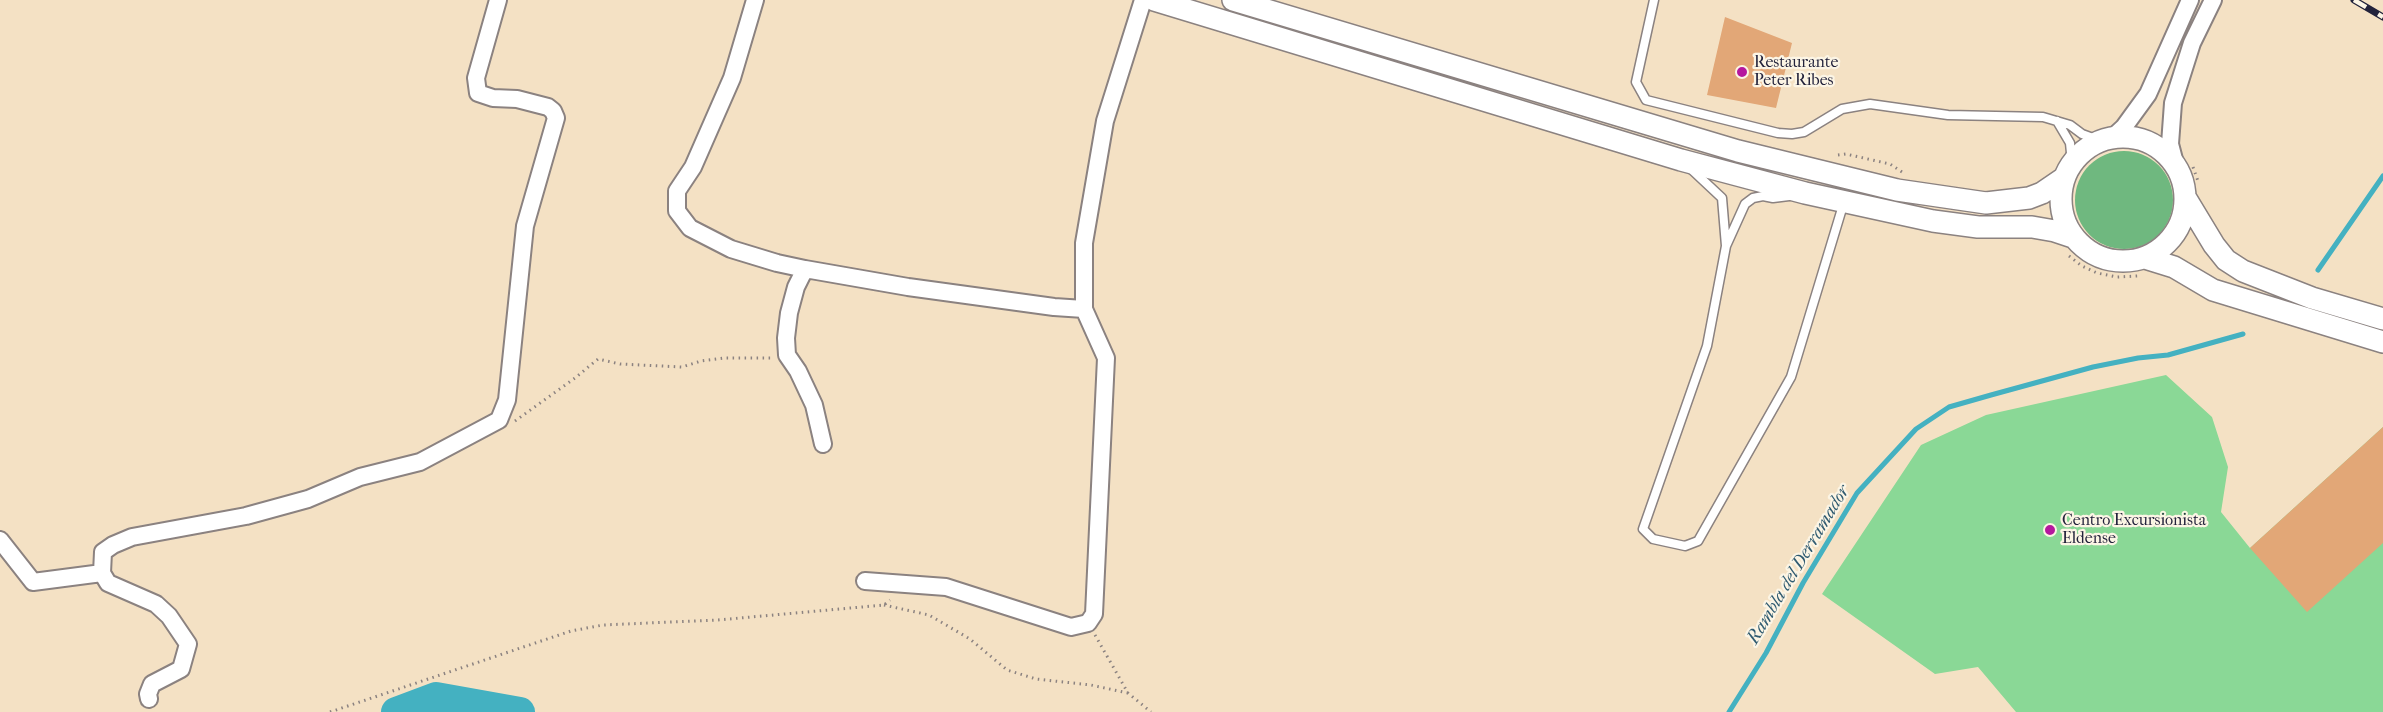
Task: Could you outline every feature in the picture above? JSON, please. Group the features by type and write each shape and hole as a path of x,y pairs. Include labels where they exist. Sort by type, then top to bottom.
{"street":[{"path":"149,699 148,694 152,684 181,669 188,644 169,616 156,604 108,583 102,573 103,552 132,537 246,516 308,499 360,477 420,462 499,420 507,400 525,226 556,118 548,107 517,99 493,98 478,93 476,78 498,0"},
{"path":"755,0 732,78 693,166 677,191 677,211 690,228 731,249 805,269 908,287 1054,308 1084,309"},
{"path":"865,581 946,587 1071,627 1088,623 1094,614 1106,358 1084,309 1084,243 1106,122 1143,0"},
{"path":"1154,0 1681,159 1805,193 1933,221 1978,227 2032,227 2055,231 2068,244 2084,248 2098,257 2114,261 2130,261 2145,267 2174,267 2213,290 2383,342"},
{"path":"1233,0 1738,151 1898,190 1986,203 2029,198 2042,193 2066,173 2077,156 2124,127 2148,94 2190,0"},
{"path":"2213,0 2192,43 2173,103 2170,144 2184,165 2183,181 2193,194 2214,245 2226,260 2243,271 2312,298 2383,319"},
{"path":"2106,139 2142,139 2184,165"},
{"path":"2066,173 2061,193 2061,208 2068,244"},
{"path":"2145,267 2175,234 2193,194"},
{"path":"805,269 796,287 786,338 788,355 814,405 823,444"},
{"path":"0,540 33,582 102,573"}],"lane":[{"path":"1654,0 1636,82 1646,100 1778,133 1792,134 1816,126 1842,109 1870,104 1948,115 2043,117 2070,125 2082,134 2106,139"},
{"path":"2057,120 2070,143 2072,153 2066,173"},
{"path":"1681,159 1722,198 1726,246"},
{"path":"1805,193 1773,198 1763,196 1753,198 1746,204 1726,246 1707,346 1643,529 1653,540 1685,546 1698,541 1791,377 1845,201"}],"path":[{"path":"2184,165 2193,194"},
{"path":"2068,244 2082,266 2097,273 2117,277 2145,267"},
{"path":"499,420 518,421 598,359 620,364 682,367 701,361 725,358 771,358 786,338"},
{"path":"884,605 910,584"},
{"path":"330,712 571,631 603,625 718,620 884,605 929,615 970,639 1007,670 1036,679 1091,685 1128,693"},
{"path":"1088,623 1128,693 1151,712"}],"green space":[{"path":"2124,151 2134,152 2151,159 2165,173 2172,190 2172,210 2165,227 2151,241 2134,248 2124,249 2114,248 2097,241 2083,227 2076,210 2075,200 2076,190 2083,173 2097,159 2114,152"},
{"name":"Centro Excursionista Eldense","path":"2166,375 2212,417 2228,467 2221,512 2250,548 2383,427 2383,712 2016,712 1978,667 1935,674 1822,594 1921,445 1986,415"}],"building":[{"path":"1725,17 1792,43 1776,108 1707,95"},
{"path":"2383,427 2383,543 2307,612 2250,548"}],"waterway":[{"name":"Rambla del Derramador","path":"2318,270 2383,176"},
{"name":"Rambla del Derramador","path":"1729,712 1766,653 1803,583 1857,493 1916,429 1949,407 2093,367 2168,355 2243,334"},
{"path":"396,712 436,697 520,712"}],"railway":[{"path":"2354,0 2383,17"}],"place":[{"name":"Restaurante Peter Ribes","path":"1742,72"},
{"name":"Centro Excursionista Eldense","path":"2050,530"}]}
